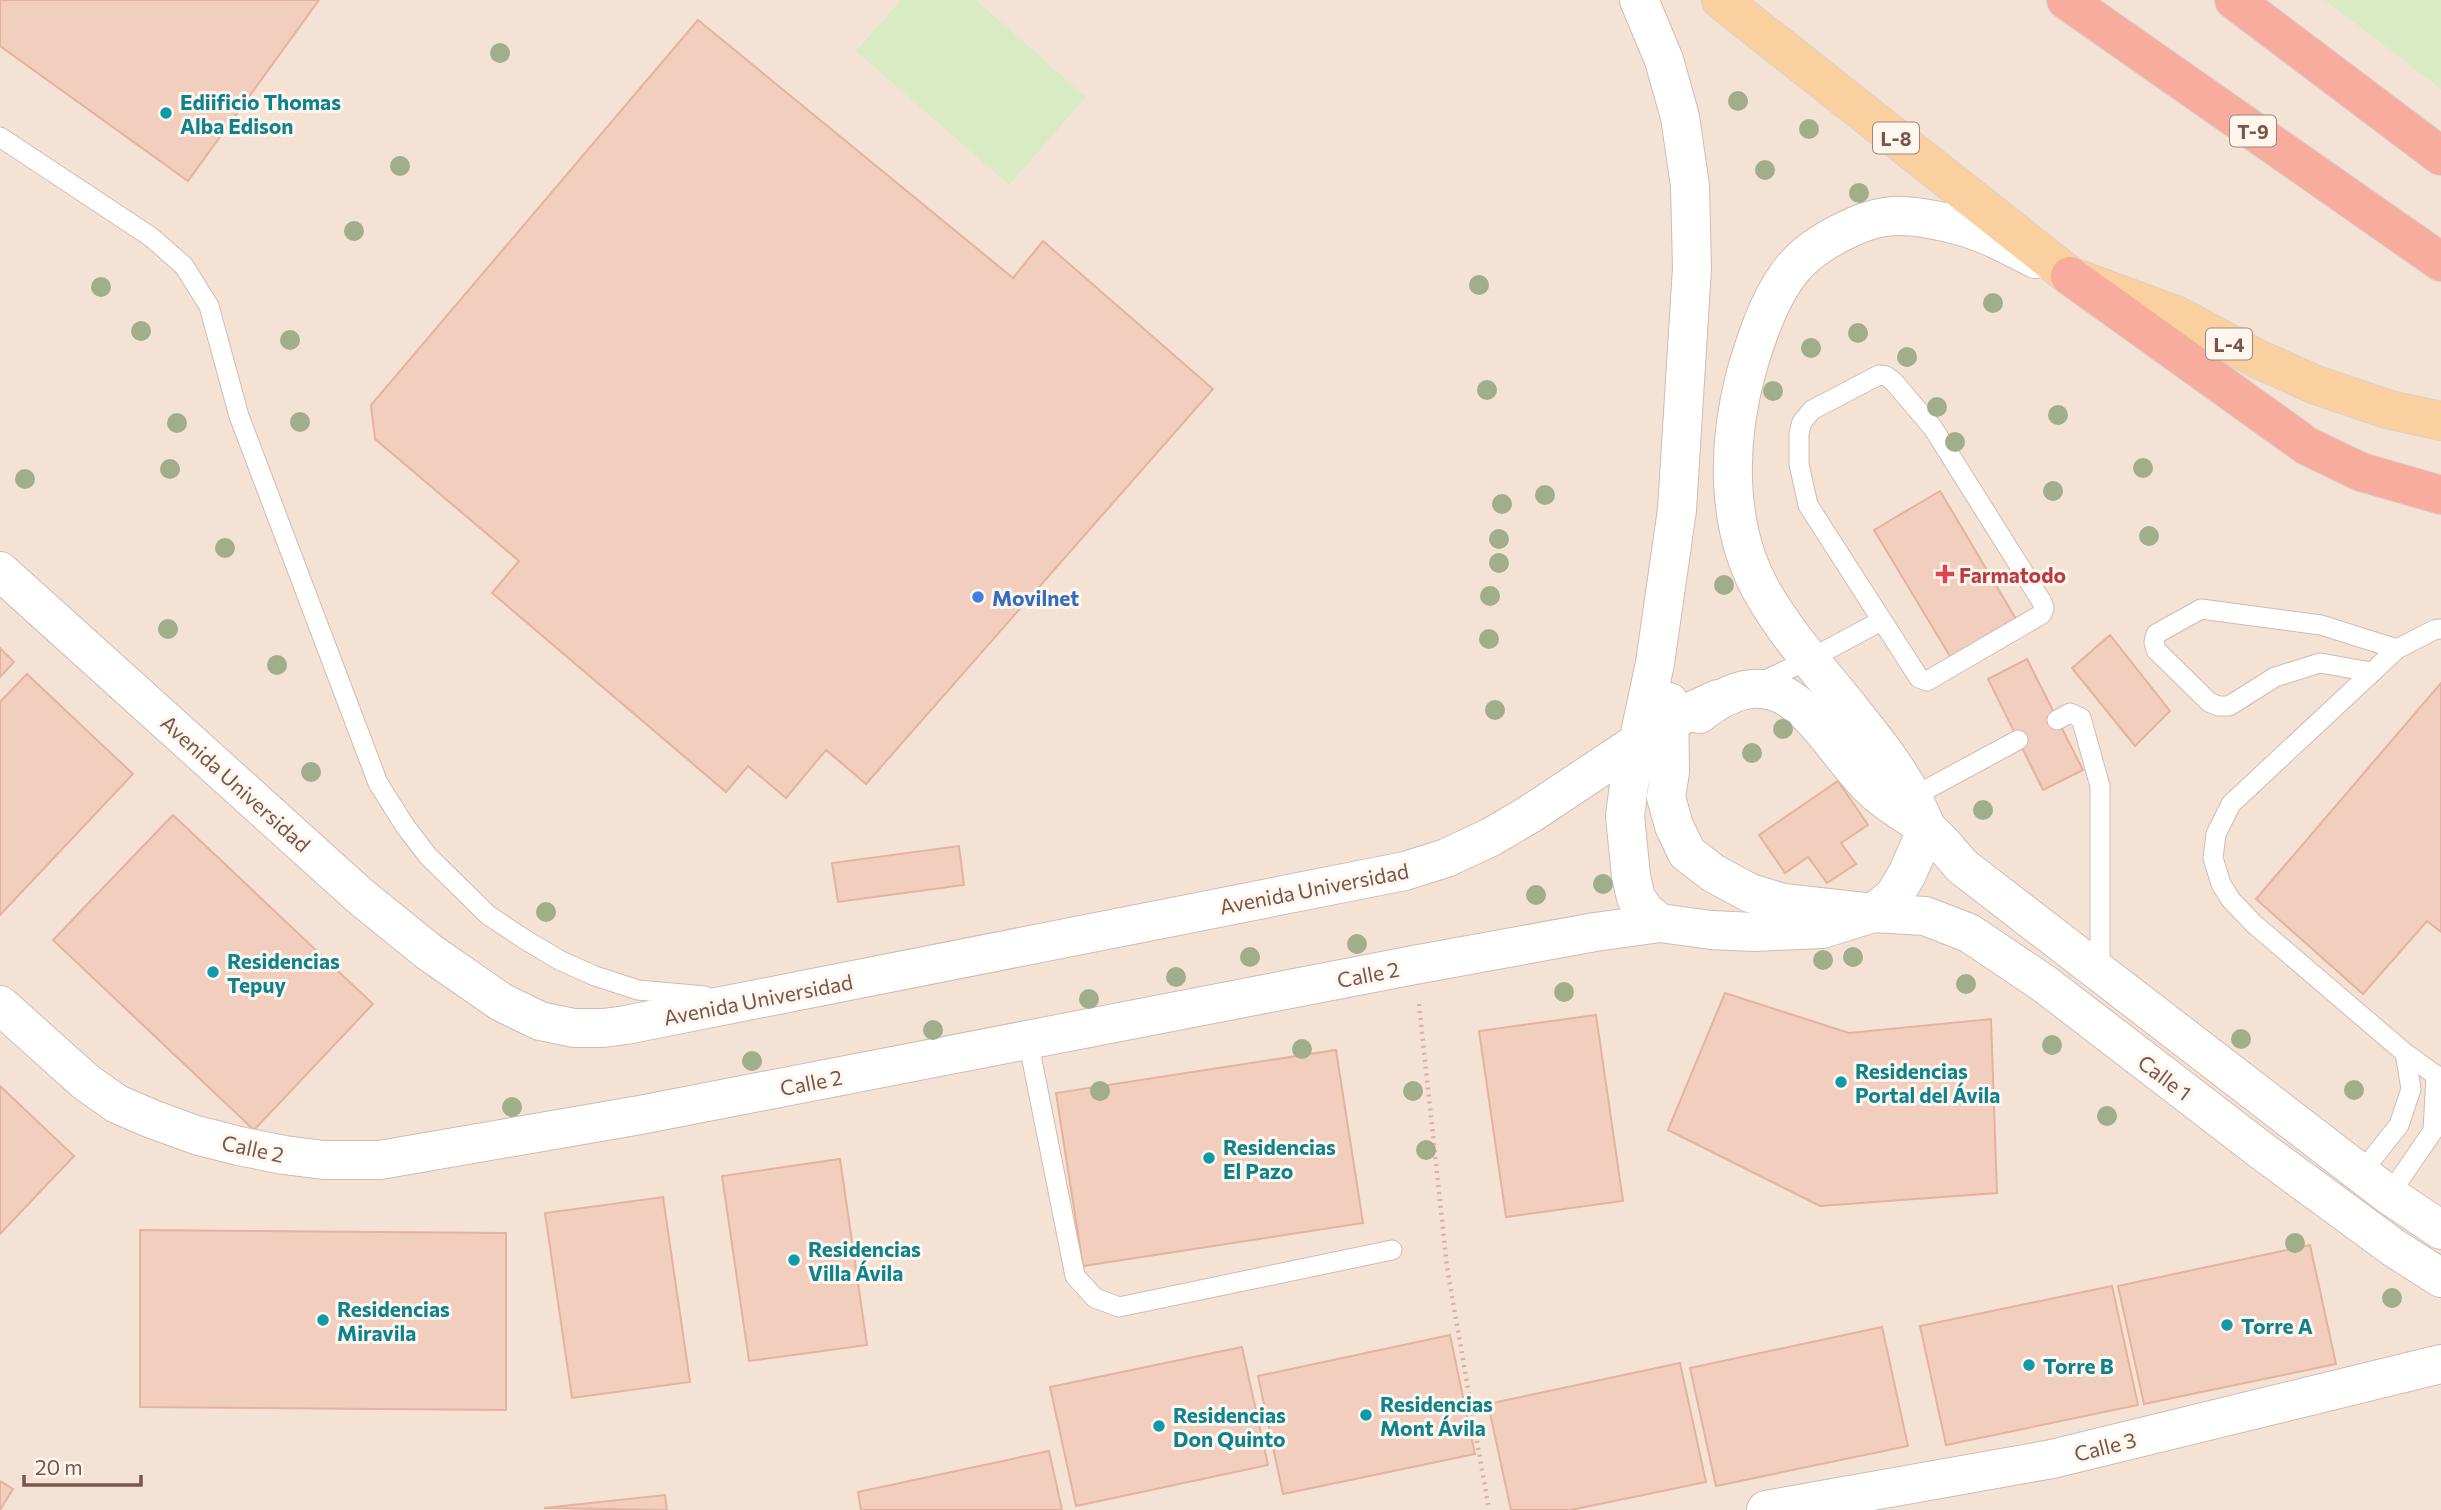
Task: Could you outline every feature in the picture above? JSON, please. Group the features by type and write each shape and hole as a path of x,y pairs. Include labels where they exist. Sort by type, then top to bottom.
{"highway":[{"name":"T-9","path":"2066,0 2441,262"},
{"path":"2234,0 2441,156"},
{"path":"2070,275 2307,446 2361,472 2441,495"}],"main road":[{"name":"L-8","path":"1721,0 2070,275"},
{"name":"L-4","path":"2070,275 2178,316 2258,359 2316,385 2390,410 2441,421"}],"street":[{"path":"1639,0 1674,90 1690,186 1692,268 1677,510 1655,663 1625,816 1636,898 1646,912 1660,923"},
{"path":"1664,602 1670,721 1670,772 1666,797 1674,825 1687,853 1713,873 1750,893 1783,903 1874,913 1894,896 1907,874 1912,811 1894,765 1802,650 1763,594 1750,564 1739,526 1733,481 1736,416 1755,340 1787,277 1803,257 1824,241 1884,217 1906,217 1978,231 2070,275"},
{"name":"Avenida Universidad","path":"0,571 360,895 429,952 501,1003 540,1021 574,1028 603,1028 758,999 1405,871 1446,858 1491,837 1670,721 1732,694"},
{"path":"1670,772 1681,740 1694,718 1732,694 1774,691 1800,705 1870,787 1912,811"},
{"name":"Calle 1","path":"1912,811 1963,867 2375,1184 2441,1230"},
{"name":"Calle 1","path":"1874,913 1925,916 1969,933 2046,985 2262,1151 2395,1248 2439,1267"},
{"name":"Calle 2","path":"0,1005 86,1082 117,1104 196,1135 228,1144 324,1160 380,1160 640,1115 1595,932 1660,923 1711,930 1822,929 1874,913"},
{"name":"Calle 3","path":"1766,1510 2052,1459 2441,1364"}],"lane":[{"path":"0,136 152,237 184,266 209,306 239,416 377,783 428,856 488,915 561,961 594,976 638,990 758,999"},
{"path":"1879,375 1893,381 1933,428 2044,608 2042,614 1927,681 1919,678 1881,621 1808,506 1799,464 1798,443 1802,422 1812,410 1879,375"},
{"path":"2371,672 2320,663 2275,677 2229,706 2218,706 2209,702 2156,650 2154,642 2156,635 2201,609 2321,625 2397,649"},
{"path":"1732,694 1802,650 1881,621"},
{"path":"2375,1184 2433,1131 2438,1077 2405,1053 2239,908 2221,884 2213,858 2216,834 2231,804 2397,649 2441,629"},
{"path":"2057,720 2070,713 2081,718 2101,786 2100,973"},
{"path":"1912,811 2018,740"},
{"path":"1028,1040 1076,1276 1095,1298 1119,1307 1392,1250"},
{"path":"2375,1184 2411,1090 2405,1053"}],"path":[{"path":"1414,965 1447,1267 1489,1510"}],"shaded area":[{"path":"0,0 2441,0 2441,1510 0,1510"}],"green space":[{"path":"901,0 976,0 1086,97 1009,185 856,51"},
{"path":"2325,0 2441,0 2441,89"}],"building":[{"name":"Ediificio Thomas Alba Edison","path":"0,0 319,0 188,181 0,46"},
{"path":"698,20 1013,278 1043,241 1213,389 866,784 826,750 786,798 748,766 726,792 492,593 519,561 375,439 371,405"},
{"name":"Farmatodo","path":"1940,491 2016,619 1951,658 1874,530"},
{"path":"2110,635 2170,711 2135,746 2072,668"},
{"path":"0,648 14,662 0,677"},
{"path":"2027,659 2083,770 2043,790 1988,679"},
{"path":"27,674 133,774 0,915 0,702"},
{"path":"2441,683 2441,932 2427,921 2363,994 2256,899"},
{"path":"1838,781 1868,825 1841,843 1856,864 1827,883 1808,857 1785,873 1759,835"},
{"name":"Residencias Tepuy","path":"173,815 373,1004 254,1130 53,940"},
{"path":"959,846 964,885 838,902 832,863"},
{"name":"Residencias Portal del Ávila","path":"1725,993 1849,1033 1991,1019 1997,1193 1820,1206 1668,1130"},
{"path":"1596,1015 1623,1201 1506,1217 1479,1031"},
{"name":"Residencias El Pazo","path":"1336,1050 1363,1223 1083,1266 1056,1093"},
{"path":"0,1086 74,1156 0,1234"},
{"name":"Residencias Villa Ávila","path":"840,1159 867,1345 749,1361 722,1176"},
{"path":"663,1197 690,1382 572,1398 545,1213"},
{"name":"Residencias Miravila","path":"140,1230 506,1233 506,1410 140,1407"},
{"name":"Torre A","path":"2310,1245 2336,1364 2144,1404 2118,1286"},
{"name":"Torre B","path":"2112,1286 2138,1405 1946,1445 1920,1326"},
{"path":"1882,1327 1908,1446 1716,1486 1690,1368"},
{"name":"Residencias Mont Ávila","path":"1450,1335 1475,1454 1283,1494 1258,1376"},
{"name":"Residencias Don Quinto","path":"1242,1347 1268,1465 1076,1506 1050,1387"},
{"path":"1680,1363 1706,1482 1571,1510 1511,1510 1488,1404"},
{"path":"1049,1451 1062,1510 861,1510 858,1492"},
{"path":"0,1481 13,1489 0,1510"},
{"path":"665,1495 667,1510 544,1508"}],"place":[{"name":"Ediificio Thomas Alba Edison","path":"166,113"},
{"name":"Farmatodo","path":"1945,574"},
{"name":"Movilnet","path":"978,597"},
{"name":"Residencias Tepuy","path":"213,972"},
{"name":"Residencias Portal del Ávila","path":"1841,1082"},
{"name":"Residencias El Pazo","path":"1209,1158"},
{"name":"Residencias Villa Ávila","path":"794,1260"},
{"name":"Residencias Miravila","path":"323,1320"},
{"name":"Torre A","path":"2227,1325"},
{"name":"Torre B","path":"2029,1365"},
{"name":"Residencias Mont Ávila","path":"1366,1415"},
{"name":"Residencias Don Quinto","path":"1159,1426"}]}
